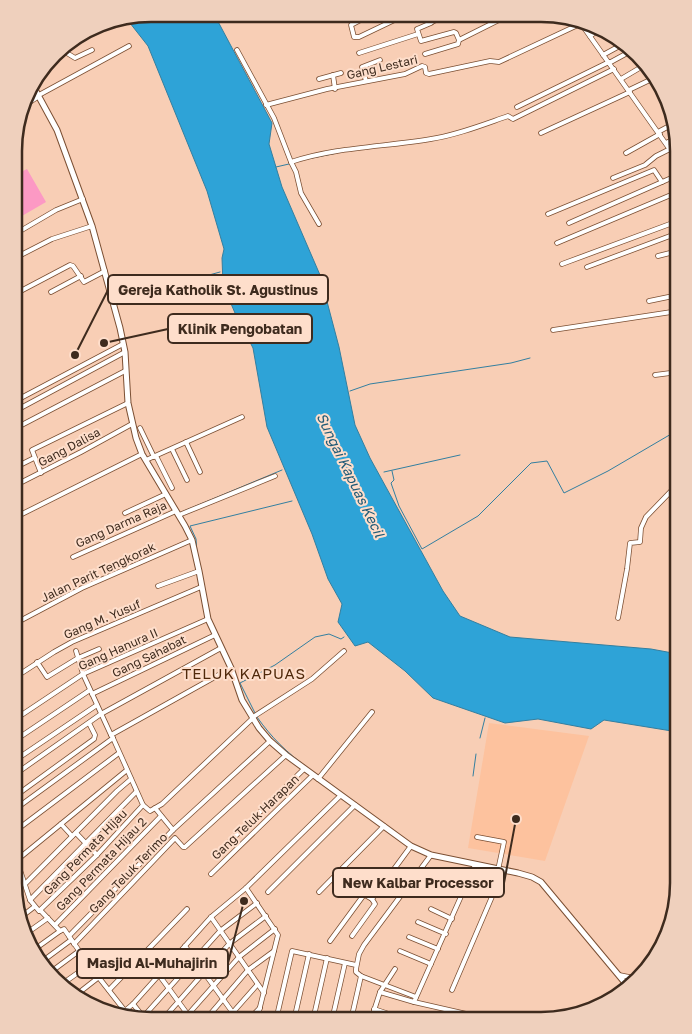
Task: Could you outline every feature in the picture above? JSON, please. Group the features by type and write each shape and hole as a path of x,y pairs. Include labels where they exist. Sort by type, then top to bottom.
{"main road":[{"path":"37,93 57,130 92,226 125,352 128,403 132,424 142,454 192,540 208,619 231,668 242,700 253,718 270,741 286,755 411,846 431,855 532,877 541,882 624,981"}],"street":[{"path":"357,22 351,25 354,37 359,37 389,22"},
{"path":"433,22 418,28 421,41 424,42 455,32 459,40"},
{"path":"424,54 458,44 459,40 495,22"},
{"name":"Gang Lestari","path":"266,105 327,89 335,89 409,72 423,66 426,73 429,74 490,61 499,62 574,27"},
{"path":"587,31 670,148"},
{"path":"359,52 418,34"},
{"path":"33,100 129,46"},
{"path":"604,55 617,48"},
{"path":"68,54 75,58 92,50"},
{"path":"237,50 274,118 296,172 301,193 319,224"},
{"path":"517,107 625,54"},
{"path":"366,81 362,66 380,60"},
{"path":"621,79 639,68"},
{"path":"291,162 354,149 442,137 507,116 513,119 614,69"},
{"path":"319,79 341,73"},
{"path":"333,75 335,89"},
{"path":"541,133 630,91 648,80"},
{"path":"626,153 667,128"},
{"path":"613,178 645,164 670,149"},
{"path":"548,214 654,170 662,182"},
{"path":"569,224 670,178"},
{"path":"557,243 670,195"},
{"path":"22,230 51,212 83,200"},
{"path":"562,264 670,224"},
{"path":"22,254 52,239 92,226"},
{"path":"587,267 670,236"},
{"path":"658,256 670,252"},
{"path":"22,290 71,265 85,282 105,271"},
{"path":"51,292 81,276"},
{"path":"649,301 670,297"},
{"path":"553,330 670,312"},
{"path":"22,397 123,344"},
{"path":"22,407 125,352"},
{"path":"22,425 125,370"},
{"path":"654,375 670,373"},
{"path":"41,473 32,450 128,403"},
{"path":"146,460 242,417"},
{"name":"Gang Dalisa","path":"22,482 132,424"},
{"path":"140,428 172,488"},
{"path":"186,442 200,472"},
{"path":"172,449 187,480"},
{"path":"22,514 142,454"},
{"path":"22,464 34,458"},
{"name":"Gang Darma Raja","path":"73,556 177,513 275,476"},
{"path":"618,618 630,543 639,542 641,528 646,517 670,493"},
{"path":"124,512 166,494"},
{"name":"Jalan Parit Tengkorak","path":"22,620 82,588 192,540"},
{"path":"158,586 199,571"},
{"name":"Gang M. Yusuf","path":"22,672 72,642 201,587"},
{"name":"Gang Hanura II","path":"22,715 83,674 208,619"},
{"name":"Gang Sahabat","path":"22,737 91,692 215,635"},
{"path":"22,769 101,714 221,648"},
{"path":"37,662 47,678 78,658 99,649"},
{"name":"Gang Permata Hijau","path":"76,651 83,674 132,779 136,792 149,811 155,808"},
{"path":"173,830 155,808 179,789 253,718 312,679 344,651"},
{"path":"22,804 112,736 231,668"},
{"path":"22,756 97,705"},
{"name":"Gang Teluk Harapan","path":"211,874 316,777 372,712"},
{"path":"22,792 94,739 95,735 88,723"},
{"path":"47,958 71,940 122,880 173,830 270,741"},
{"path":"22,826 119,753"},
{"name":"Gang Teluk Terimo","path":"71,940 175,838 185,847 286,755"},
{"path":"221,850 304,769"},
{"path":"22,856 127,770"},
{"path":"25,884 116,791 132,779"},
{"path":"30,900 136,792"},
{"path":"127,1009 211,917 246,888 340,796"},
{"name":"Gang Permata Hijau","path":"40,911 144,805"},
{"path":"268,892 355,805"},
{"name":"Gang Permata Hijau 2","path":"55,925 161,816"},
{"path":"61,824 97,855"},
{"path":"319,892 384,826"},
{"path":"452,990 501,870 504,842 477,837"},
{"path":"372,899 411,846"},
{"path":"416,997 361,976 356,972 356,966 364,945 431,855"},
{"path":"414,1002 430,964 446,934 475,865"},
{"path":"22,875 34,907 60,931"},
{"path":"246,888 278,935 259,1012"},
{"path":"330,941 364,895 372,899 375,904 352,936"},
{"path":"149,1012 220,931 257,902"},
{"path":"26,913 34,907"},
{"path":"109,990 187,909"},
{"path":"431,910 452,919"},
{"path":"170,1012 230,944 266,916"},
{"path":"211,917 264,993"},
{"path":"31,930 48,918"},
{"path":"418,922 446,934"},
{"path":"191,1012 239,958 275,929"},
{"path":"39,946 64,930 120,1007"},
{"path":"409,937 438,949"},
{"path":"185,946 214,986 222,1001 232,1012"},
{"path":"212,1012 248,970 274,951"},
{"path":"400,951 430,964"},
{"path":"55,969 80,952"},
{"path":"278,1012 291,952 309,954 356,966"},
{"path":"296,1012 309,954"},
{"path":"315,1012 327,958"},
{"path":"334,1012 345,963"},
{"path":"67,980 89,965"},
{"path":"373,1012 383,986 395,969"},
{"path":"159,975 186,1012"},
{"path":"619,975 629,977"},
{"path":"353,1012 361,976"},
{"path":"82,991 99,977"},
{"path":"234,1012 257,985"},
{"path":"380,992 458,1012"},
{"path":"132,1004 137,1010"},
{"path":"256,1012 260,1007"},
{"path":"374,1009 383,1012"}],"shaded area":[{"path":"27,169 46,202 22,216 22,172"},
{"path":"489,723 589,736 545,861 468,848"}],"water":[{"name":"Sungai Kapuas Kecil","path":"152,22 218,22 272,123 269,144 282,187 320,275 339,347 355,425 370,458 443,591 460,616 510,637 651,649 669,652 669,731 604,720 591,729 538,719 505,723 433,698 405,671 368,642 355,646 338,622 342,604 328,579 312,534 267,427 253,348 223,285 222,258 224,249 207,191 148,46 131,25"}],"waterway":[{"path":"307,159 337,153"},
{"path":"276,167 289,164"},
{"path":"115,301 220,272"},
{"path":"116,305 184,288 187,297"},
{"path":"350,391 370,384 511,363 530,358"},
{"path":"392,471 394,480 391,483 399,506 422,549 478,516 531,463 547,461 564,493 608,471 670,435"},
{"path":"384,472 460,455"},
{"path":"184,511 282,470"},
{"path":"197,553 196,539 190,526 292,501"},
{"path":"255,713 240,683 275,665 315,637 329,634 341,639 344,637"},
{"path":"257,717 280,744 307,767"},
{"path":"480,738 485,718"},
{"path":"473,776 476,754"}],"place":[{"name":"Klinik Pengobatan","path":"104,343"},
{"name":"Gereja Katholik St. Agustinus","path":"75,355"},
{"name":"New Kalbar Processor","path":"516,819"},
{"name":"Masjid Al-Muhajirin","path":"244,901"}],"district":[{"name":"TELUK KAPUAS","path":"244,673"}]}
